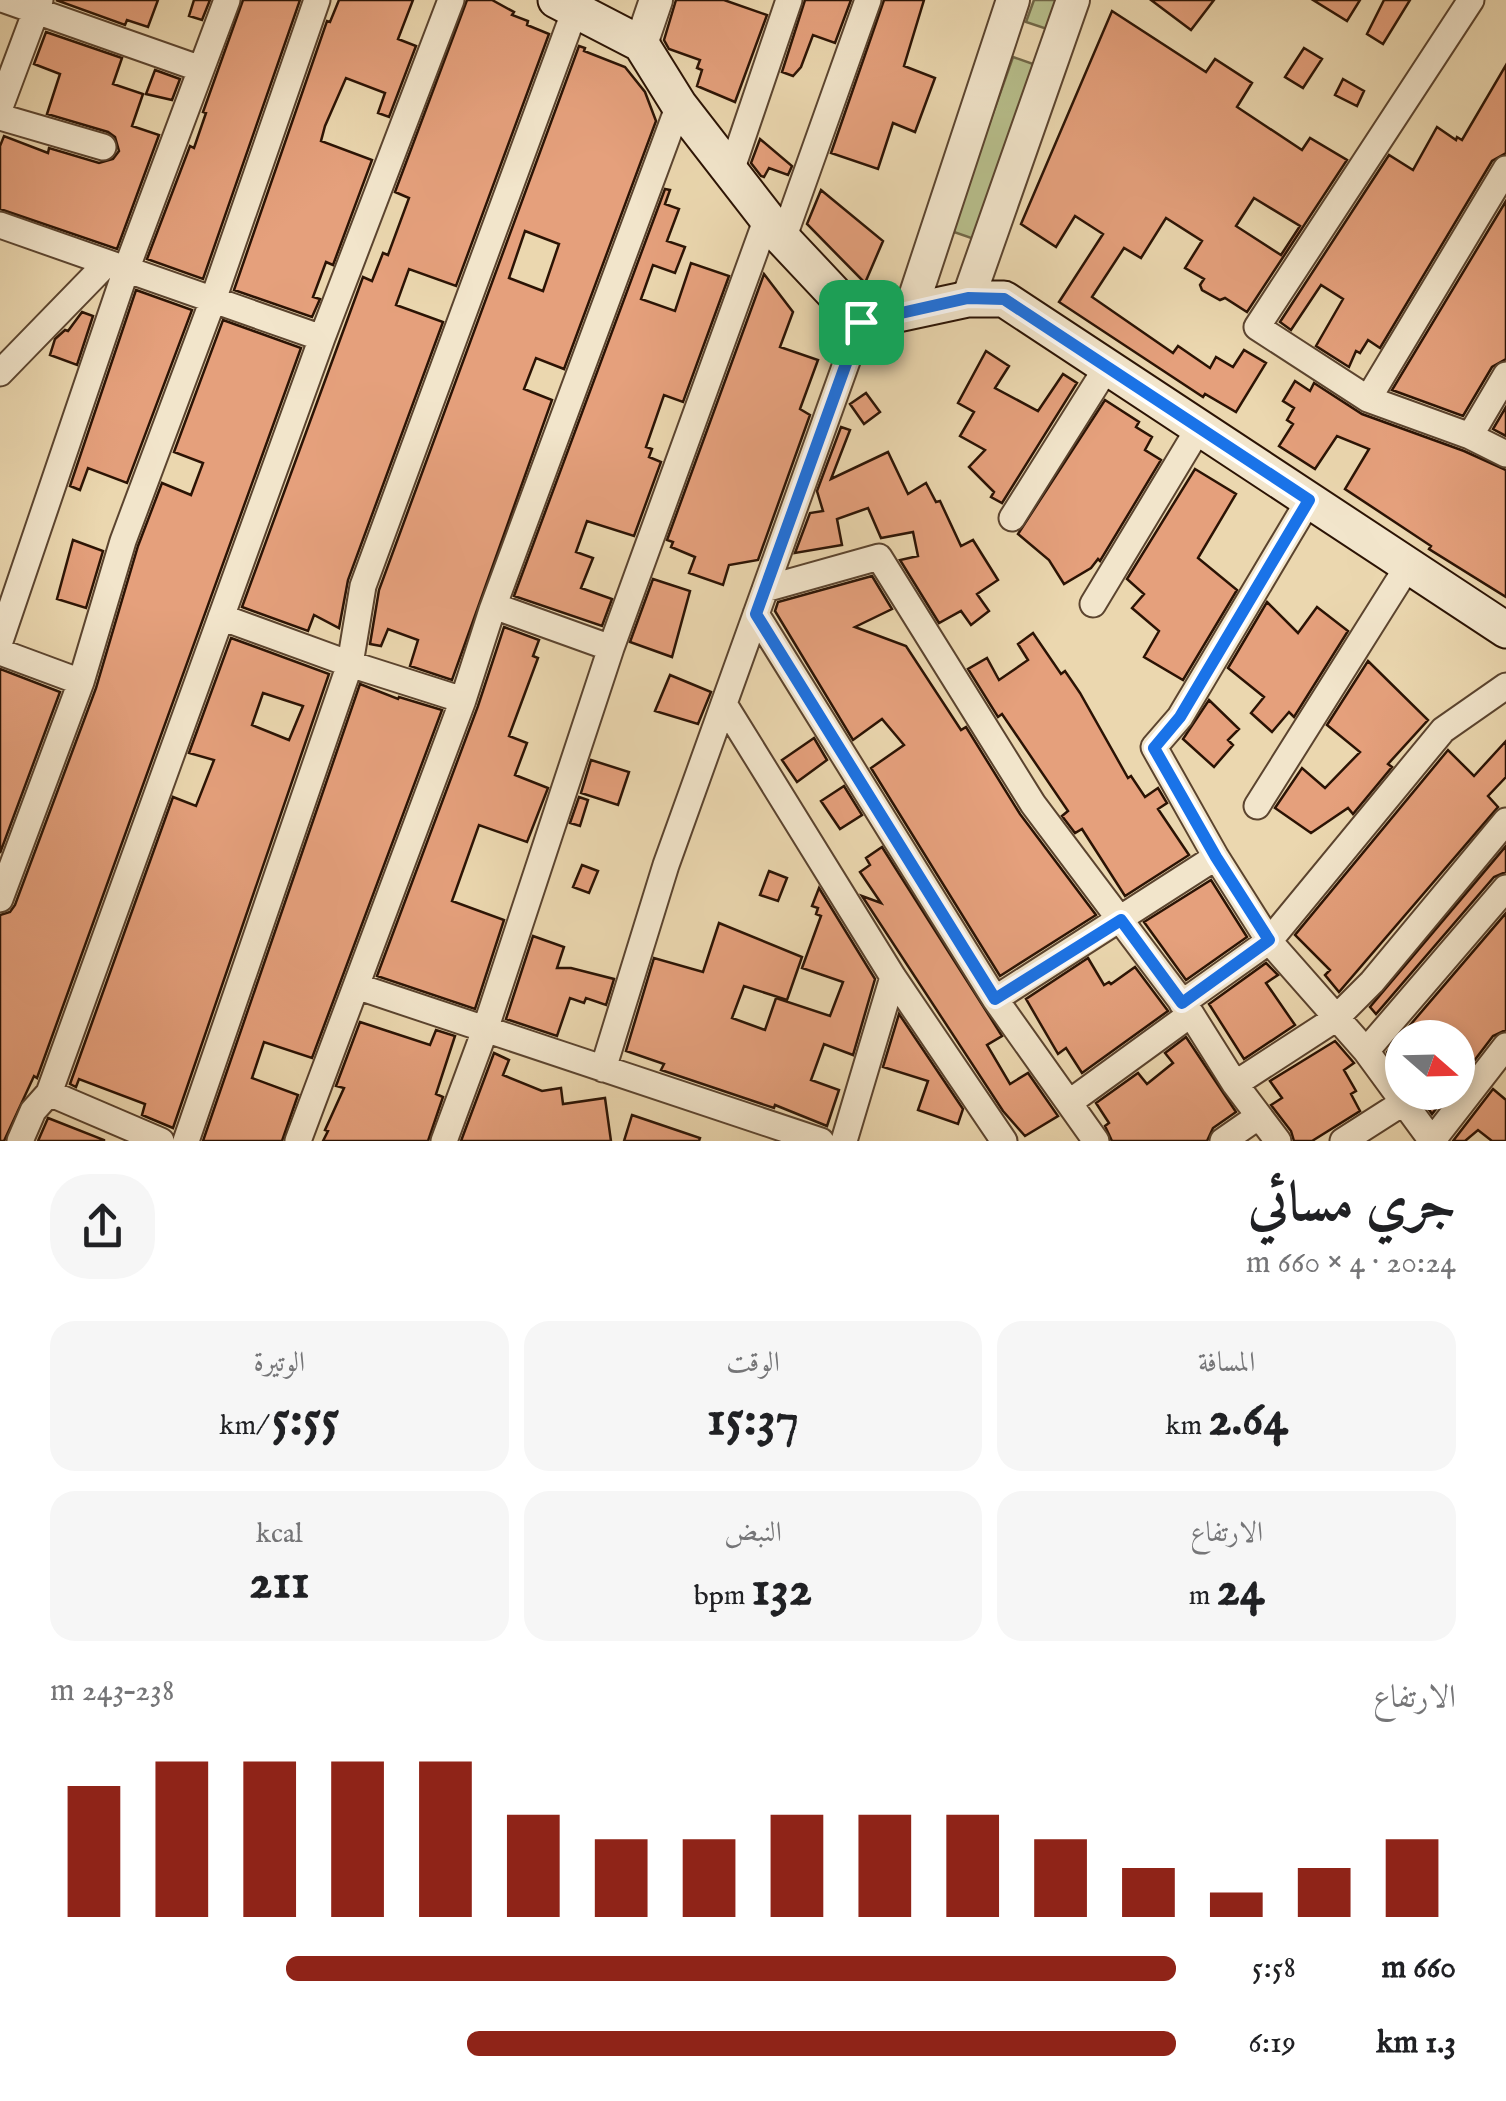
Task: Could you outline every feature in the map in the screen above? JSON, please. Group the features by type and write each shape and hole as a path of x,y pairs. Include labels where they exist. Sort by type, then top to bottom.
{"main road":[{"path":"566,5 641,44 679,105 775,228 861,322 968,298 1004,299 1506,630"}],"street":[{"path":"5,0 38,6 201,70"},
{"path":"0,640 116,267 227,0"},
{"path":"0,899 81,682 123,541 213,300 316,0"},
{"path":"20,1141 34,1111 49,1093 322,338 451,0"},
{"path":"641,44 656,0"},
{"path":"730,171 789,0"},
{"path":"444,1141 485,1030 611,648 868,0"},
{"path":"910,312 1013,0"},
{"path":"968,298 1072,0"},
{"path":"1471,0 1257,327 1368,399 1470,436 1506,454"},
{"path":"186,1141 350,664 364,586 566,5"},
{"path":"0,107 38,6"},
{"path":"999,40 1052,60"},
{"path":"298,1141 679,105"},
{"path":"0,117 103,147"},
{"path":"1368,399 1506,169"},
{"path":"0,226 322,338"},
{"path":"0,373 116,267"},
{"path":"603,1069 666,865 861,322"},
{"path":"1012,518 1107,367"},
{"path":"1470,436 1506,375"},
{"path":"1093,604 1199,428"},
{"path":"1309,500 1180,717 1154,748 1269,940 1385,1076"},
{"path":"764,589 879,557 1033,804 1187,1008 1278,1141"},
{"path":"1257,806 1408,566"},
{"path":"494,606 611,648"},
{"path":"756,614 995,999 1096,1141"},
{"path":"221,617 463,700"},
{"path":"0,652 81,682"},
{"path":"1070,1102 1269,940 1443,730 1506,686"},
{"path":"724,704 893,977 1004,1141"},
{"path":"1236,1084 1335,1020 1372,982 1506,821"},
{"path":"995,999 1216,857"},
{"path":"1366,1051 1506,888"},
{"path":"844,1141 893,977"},
{"path":"356,986 813,1140"},
{"path":"1410,1110 1432,1141 1506,1046"},
{"path":"49,1093 162,1141"},
{"path":"1342,1141 1391,1110"},
{"path":"1223,1141 1260,1116"}],"green space":[{"path":"1034,0 1058,0 1047,29 1026,22"},
{"path":"1013,57 1036,65 974,239 951,231"}],"building":[{"path":"56,0 158,0 148,27 127,20 125,25"},
{"path":"194,0 210,0 202,20 189,16"},
{"path":"243,0 300,0 203,279 147,259 190,146 194,148"},
{"path":"339,0 413,0 398,39 416,46 389,117 378,113 385,93 346,78 325,126 321,141 372,160 333,265 326,262 313,297 320,299 312,317 234,290 327,21 330,22"},
{"path":"467,0 492,0 528,21 527,25 549,34 456,286 409,269 396,305 443,322 348,580 339,628 314,615 308,631 242,607 363,277 372,281 383,253 388,255 409,198 395,192"},
{"path":"676,0 724,0 767,15 735,102 697,86 702,70 697,68 700,60 669,49 664,40"},
{"path":"805,0 851,0 835,43 813,35 801,67 793,76 782,72"},
{"path":"884,0 924,0 904,66 935,78 915,132 893,123 878,169 831,153"},
{"path":"1151,0 1214,0 1191,30"},
{"path":"1313,0 1360,0 1347,21"},
{"path":"1384,0 1410,0 1383,44 1367,34"},
{"path":"1112,11 1206,72 1215,59 1252,83 1237,107 1302,150 1310,138 1347,160 1247,312 1202,290 1204,279 1185,268 1202,241 1166,218 1141,258 1124,248 1092,297 1173,353 1178,346 1210,368 1216,357 1233,367 1244,350 1266,363 1236,412 1205,394 1203,397 1059,302 1103,234 1075,216 1056,247 1021,224","holes":["1254,198 1300,226 1281,255 1236,226"]},
{"path":"46,32 122,58 113,84 143,94 132,126 159,135 117,249 0,209 0,146 4,136 48,153 49,148 99,163 113,159 119,151 115,137 108,132 47,114 60,74 34,64"},
{"path":"579,46 585,48 584,51 625,67 645,92 656,121 564,369 536,358 524,389 552,400 452,680 410,666 418,640 388,629 381,646 370,644 379,590","holes":["525,231 559,244 543,291 509,278"]},
{"path":"1304,48 1322,59 1303,88 1285,77"},
{"path":"1506,65 1506,153 1492,161 1380,348 1368,340 1360,353 1356,351 1349,367 1316,346 1343,299 1321,285 1291,330 1280,322 1389,155 1413,170 1437,127 1462,140"},
{"path":"155,70 180,79 172,100 146,94"},
{"path":"1343,79 1364,91 1357,106 1335,95"},
{"path":"760,139 792,166 788,175 769,168 761,176 751,163"},
{"path":"665,189 670,190 665,204 679,209 667,241 685,247 675,273 653,265 641,299 675,311 691,263 729,276 683,402 664,395 646,447 652,449 649,457 661,462 634,536 587,521 576,552 593,558 581,588 612,599 602,626 514,596"},
{"path":"821,190 883,241 865,283 807,224"},
{"path":"1506,201 1506,359 1492,367 1463,416 1392,390"},
{"path":"764,274 793,312 780,347 818,360 800,409 810,415 758,560 729,565 723,585 689,573 695,557 671,547 673,542 667,540"},
{"path":"136,290 192,310 127,483 88,468 80,490 70,486"},
{"path":"82,312 93,316 77,365 50,355 55,339 68,331"},
{"path":"223,320 301,348 37,1078 34,1076 4,1141 0,1141 0,915 10,912 15,905 96,688 138,546 162,483 191,495 203,463 174,452"},
{"path":"986,351 1009,366 995,388 1038,411 1063,374 1077,383 1002,503 991,497 994,492 969,467 985,450 960,436 974,412 958,403"},
{"path":"1295,381 1310,391 1314,383 1362,414 1506,470 1506,597 1429,549 1431,546 1345,489 1369,449 1337,436 1315,469 1279,446 1293,424 1287,420 1294,408 1283,401"},
{"path":"866,393 880,412 864,424 850,404"},
{"path":"1105,400 1139,422 1136,427 1152,437 1145,450 1161,460 1100,561 1064,584 1049,560 1018,534"},
{"path":"1506,407 1506,436 1493,429"},
{"path":"841,427 850,430 831,479 888,452 908,494 926,483 936,502 940,501 961,546 973,540 998,580 977,594 989,611 971,625 961,611 939,623 900,560 918,556 913,532 881,538 868,508 837,519 842,545 795,553 810,513 823,511 817,491"},
{"path":"1195,469 1236,494 1198,558 1237,590 1183,680 1144,657 1159,631 1132,608 1144,594 1127,579"},
{"path":"73,540 103,551 86,608 57,599"},
{"path":"872,576 892,609 855,627 906,646 961,730 966,727 1020,814 1096,915 1000,976 871,768 904,745 882,719 853,740 775,611 778,602"},
{"path":"653,579 690,591 672,657 630,642"},
{"path":"1267,602 1298,633 1317,607 1348,631 1294,717 1289,712 1272,732 1251,713 1264,697 1228,668"},
{"path":"504,627 539,640 533,656 538,658 509,736 527,743 515,775 548,788 527,842 479,825 452,901 504,920 475,1009 377,976"},
{"path":"1033,633 1061,674 1065,671 1080,693 1128,778 1131,776 1145,797 1158,788 1167,803 1158,809 1189,855 1125,896 1082,829 1075,833 1062,816 1068,811 1002,714 998,717 968,669 987,658 999,680 1028,660 1018,644"},
{"path":"231,638 329,674 173,1128 142,1115 145,1104 79,1079 76,1087 70,1084 173,797 196,806 214,760 189,753","holes":["263,693 303,706 289,740 252,725"]},
{"path":"1368,661 1428,720 1388,764 1392,767 1353,814 1348,808 1311,833 1275,808 1302,768 1325,788 1360,752 1327,725"},
{"path":"0,669 60,692 0,853"},
{"path":"670,675 711,692 698,724 655,711"},
{"path":"360,684 442,710 312,1058 264,1042 252,1078 298,1095 282,1141 203,1141"},
{"path":"1209,700 1239,729 1228,740 1233,745 1214,767 1183,739"},
{"path":"814,738 827,760 797,782 782,760"},
{"path":"1506,741 1506,777 1488,796 1498,807 1339,992 1325,975 1330,970 1295,935 1448,750 1474,776"},
{"path":"591,760 629,772 618,805 581,793"},
{"path":"844,786 862,815 840,829 821,801"},
{"path":"579,797 588,800 580,826 570,823"},
{"path":"1506,846 1506,872 1494,877 1376,1014 1370,1007"},
{"path":"882,847 1002,1036 987,1045 1010,1084 1028,1073 1058,1116 1025,1136 1003,1111 862,896 881,903 860,872 870,865 866,858"},
{"path":"582,865 598,871 589,893 573,887"},
{"path":"769,871 787,878 778,901 760,895"},
{"path":"1211,880 1247,937 1186,980 1144,922"},
{"path":"819,888 875,979 853,1055 824,1044 811,1080 839,1090 827,1126 775,1105 774,1108 661,1070 664,1064 626,1051 654,958 703,972 719,923 802,957 787,1000 744,986 732,1018 765,1030 776,998 830,1016 843,982 802,968 821,916 816,914 818,908 812,906"},
{"path":"1506,913 1506,1030 1493,1036 1475,1060 1475,1020 1414,1020"},
{"path":"533,936 564,947 557,968 614,979 606,1005 586,998 584,1003 570,998 557,1036 506,1019"},
{"path":"1088,958 1104,985 1135,967 1168,1011 1082,1073 1066,1048 1058,1054 1026,999"},
{"path":"1266,963 1278,975 1266,983 1295,1025 1244,1059 1209,1004"},
{"path":"899,1014 963,1109 958,1124 918,1110 928,1081 883,1067"},
{"path":"360,1022 430,1045 436,1030 455,1036 436,1094 443,1097 428,1141 323,1141 344,1088 336,1086"},
{"path":"1186,1037 1236,1112 1213,1128 1207,1141 1112,1141 1105,1126 1109,1123 1096,1103 1138,1073 1147,1084 1173,1063 1165,1053"},
{"path":"1335,1041 1354,1063 1344,1070 1356,1091 1351,1094 1360,1111 1312,1141 1294,1141 1271,1105 1282,1098 1270,1081"},
{"path":"494,1053 509,1060 503,1075 542,1091 561,1088 563,1104 605,1098 611,1141 461,1141"},
{"path":"1493,1089 1506,1100 1506,1141 1492,1141 1478,1130 1465,1141 1453,1141"},
{"path":"632,1115 700,1138 699,1141 624,1141"},
{"path":"48,1118 104,1140 104,1141 38,1141"}],"route":[{"path":"968,298 1004,299 1309,500 1180,717 1154,748 1269,940 1182,1003 1121,920 995,999 756,614 861,322 968,298"}]}
